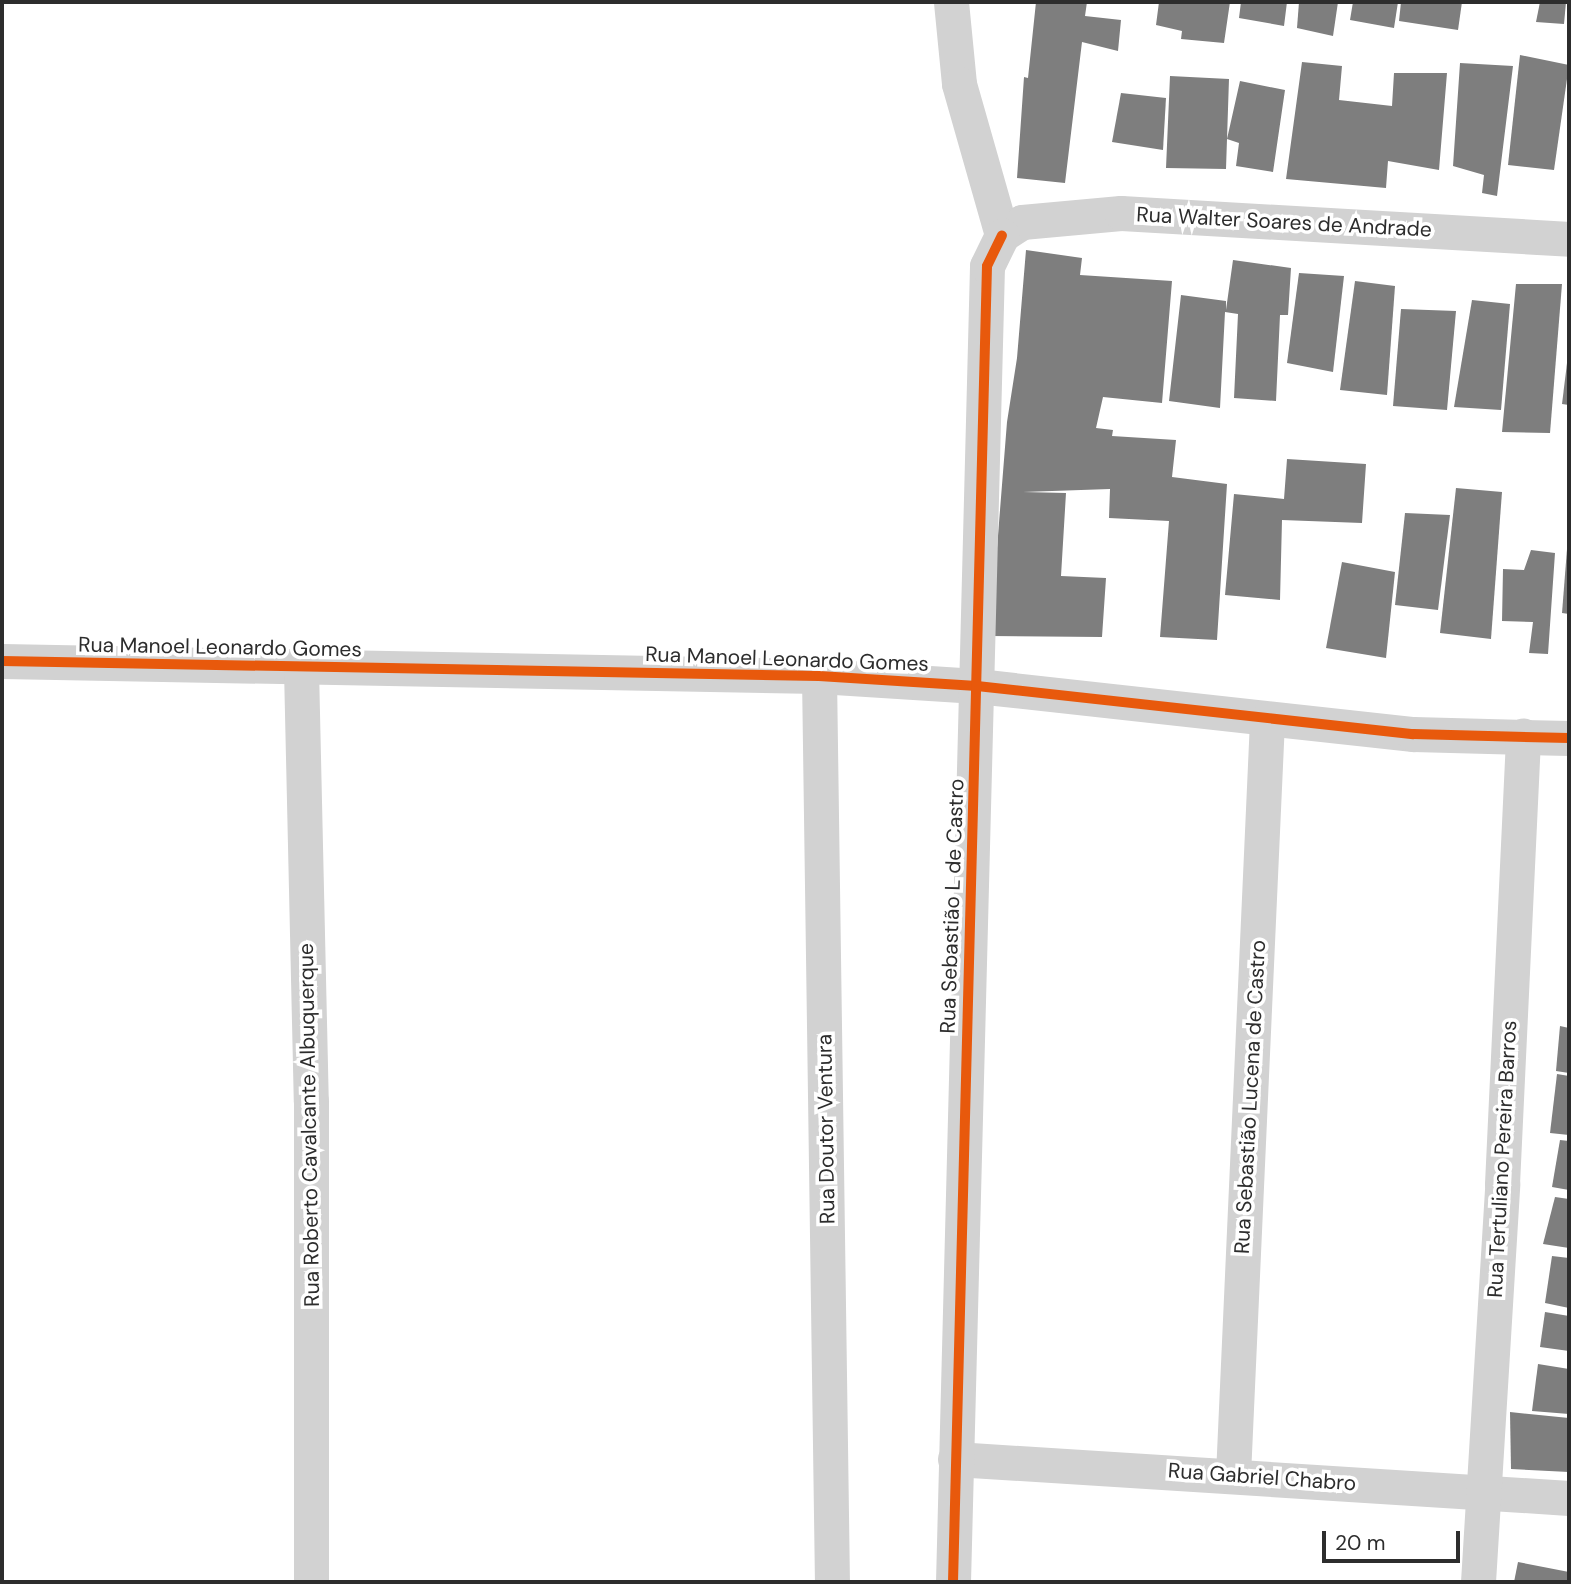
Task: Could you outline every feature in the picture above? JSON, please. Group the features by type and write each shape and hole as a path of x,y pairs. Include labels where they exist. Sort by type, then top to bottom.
{"street":[{"path":"951,2 959,84 1002,234"},
{"name":"Rua Walter Soares de Andrade","path":"1002,234 1022,222 1121,213 1569,239"},
{"name":"Rua Sebastião L de Castro","path":"953,1582 988,266 1002,234"},
{"name":"Rua Manoel Leonardo Gomes","path":"2,661 301,669 819,676 977,687 1413,734 1569,738"},
{"name":"Rua Roberto Cavalcante Albuquerque","path":"301,669 312,1101 311,1582"},
{"name":"Rua Doutor Ventura","path":"819,676 832,1582"},
{"name":"Rua Sebastião Lucena de Castro","path":"1233,1475 1267,720"},
{"name":"Rua Tertuliano Pereira Barros","path":"1478,1582 1502,1184 1523,735"},
{"name":"Rua Gabriel Chabro","path":"955,1459 1569,1498"}],"building":[{"path":"1036,2 1087,2 1085,16 1121,20 1118,51 1082,42 1065,183 1017,178 1024,77 1028,78"},
{"path":"1159,2 1230,2 1224,43 1181,39 1182,31 1156,25"},
{"path":"1241,2 1287,2 1284,26 1239,18"},
{"path":"1299,2 1338,2 1333,36 1297,28"},
{"path":"1353,2 1398,2 1394,28 1350,20"},
{"path":"1401,2 1462,2 1458,30 1399,21"},
{"path":"1540,2 1566,2 1564,24 1536,22"},
{"path":"1520,55 1569,65 1554,170 1508,165"},
{"path":"1302,62 1342,66 1339,100 1392,106 1394,73 1447,73 1439,170 1388,161 1386,188 1286,179"},
{"path":"1460,63 1513,66 1497,196 1482,193 1484,175 1453,166"},
{"path":"1170,76 1229,79 1226,169 1166,168"},
{"path":"1240,81 1285,90 1273,172 1236,166 1239,143 1227,139"},
{"path":"1121,93 1166,98 1163,150 1112,142"},
{"path":"1026,250 1082,258 1080,275 1172,281 1162,403 1103,397 1096,428 1113,430 1112,436 1176,440 1172,477 1227,484 1217,640 1160,637 1169,521 1109,518 1110,489 1023,492 1066,493 1061,576 1106,578 1102,637 990,636 1007,422 1017,358"},
{"path":"1233,260 1291,268 1288,315 1280,315 1276,401 1234,398 1238,314 1225,312 1220,408 1169,401 1181,295 1226,301 1226,310"},
{"path":"1299,273 1344,276 1333,372 1287,363"},
{"path":"1355,281 1395,286 1387,395 1340,390"},
{"path":"1516,284 1562,284 1550,433 1502,432"},
{"path":"1472,300 1510,304 1501,410 1454,407"},
{"path":"1401,309 1456,311 1447,410 1393,406"},
{"path":"1569,355 1569,405 1562,404"},
{"path":"1287,459 1366,464 1362,523 1282,520 1280,600 1225,595 1234,494 1284,499"},
{"path":"1456,488 1502,492 1491,639 1440,633"},
{"path":"1405,513 1450,515 1438,610 1395,605"},
{"path":"1569,549 1569,614 1562,613"},
{"path":"1531,550 1555,553 1548,654 1529,653 1533,622 1502,621 1503,569 1524,570"},
{"path":"1342,562 1395,572 1386,658 1326,648"},
{"path":"1560,1026 1569,1028 1569,1073 1556,1071"},
{"path":"1557,1074 1569,1076 1569,1135 1550,1133"},
{"path":"1560,1140 1569,1141 1569,1190 1552,1187"},
{"path":"1555,1197 1569,1199 1569,1248 1543,1244"},
{"path":"1552,1256 1569,1258 1569,1308 1545,1303"},
{"path":"1545,1312 1569,1316 1569,1351 1540,1347"},
{"path":"1538,1364 1569,1369 1569,1414 1532,1411"},
{"path":"1510,1412 1569,1418 1569,1472 1511,1469"},
{"path":"1518,1562 1569,1572 1569,1582 1514,1582"}],"cycle path":[{"path":"953,1582 987,266 1002,235"},
{"path":"2,661 819,676 977,686 1413,734 1569,738"}]}
